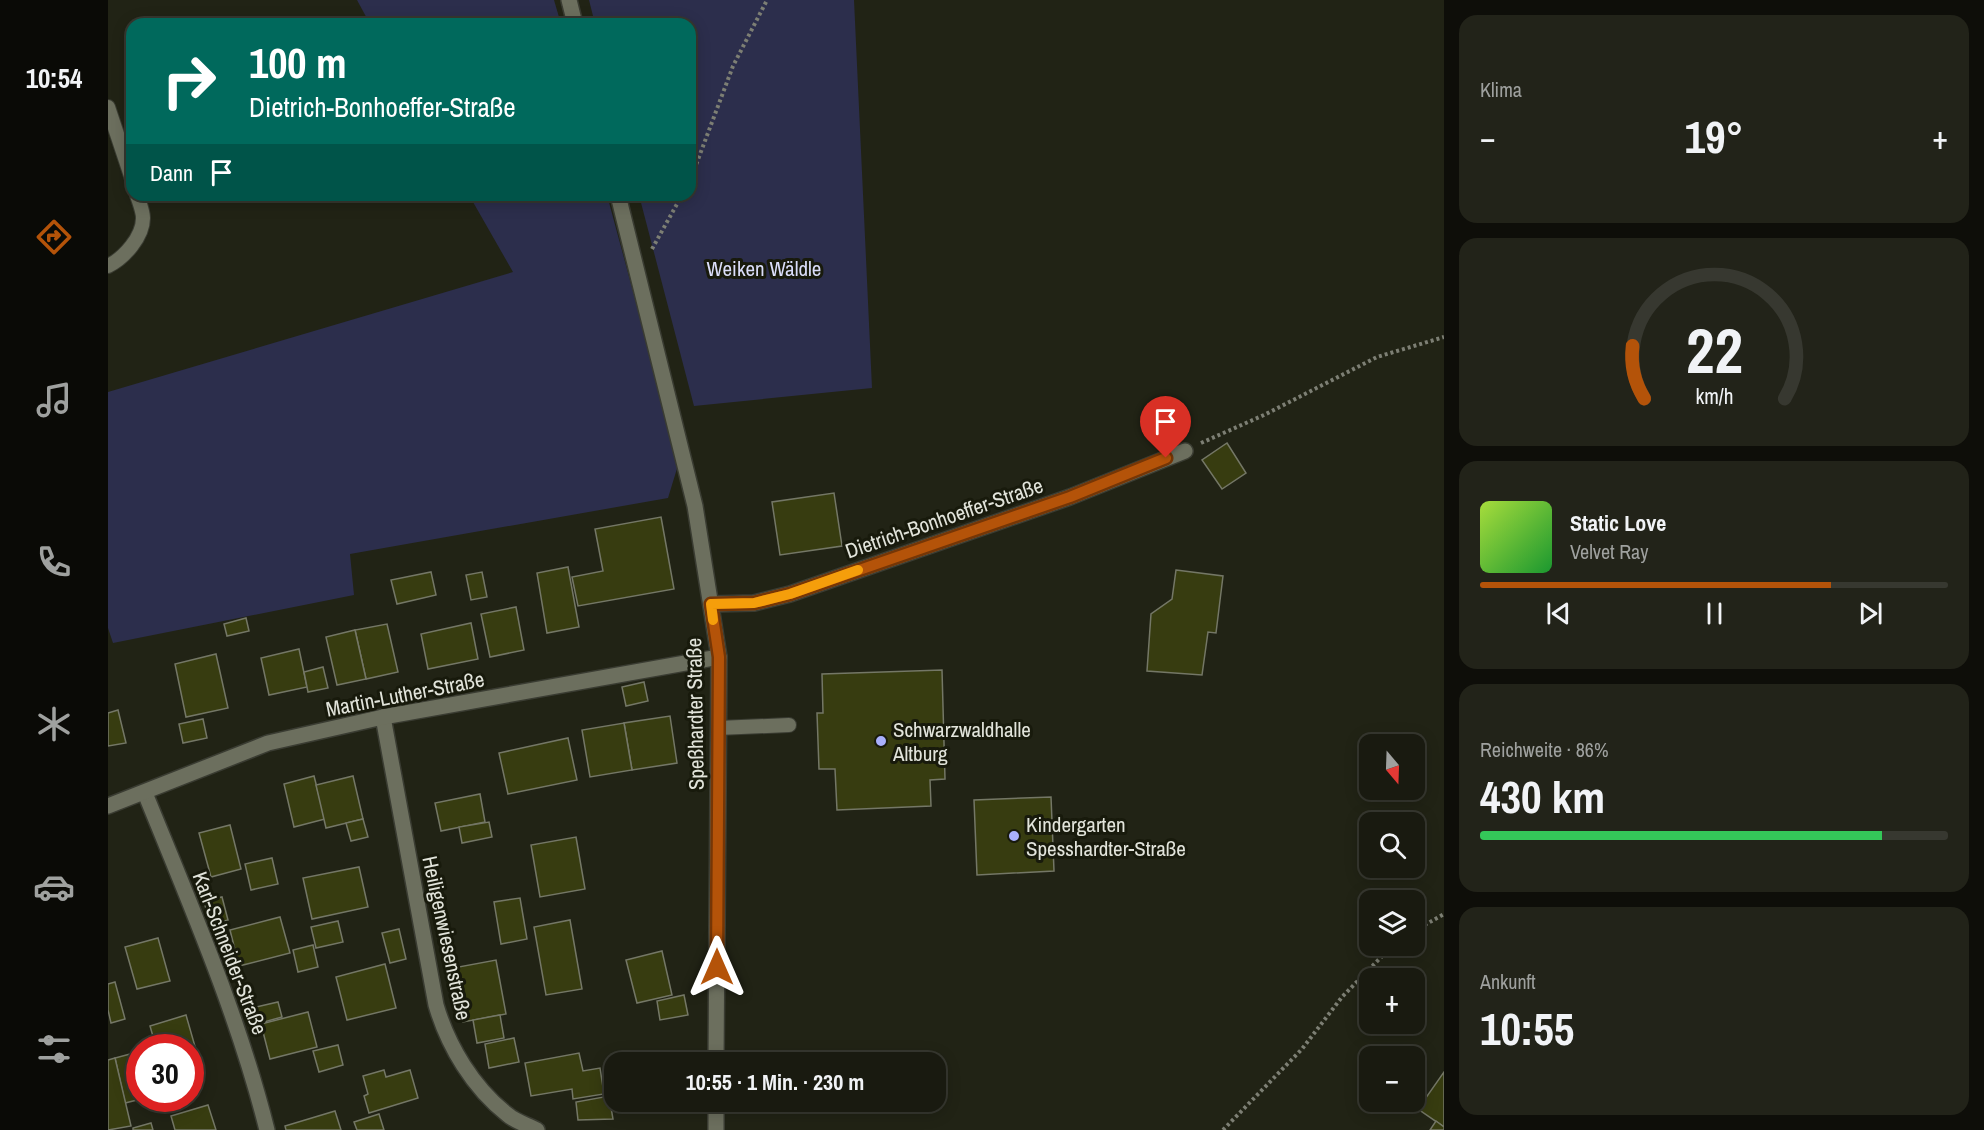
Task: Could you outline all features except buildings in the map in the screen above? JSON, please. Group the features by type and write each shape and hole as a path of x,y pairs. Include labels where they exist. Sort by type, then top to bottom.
{"street":[{"path":"569,0 574,18"},
{"name":"Speßhardter Straße","path":"620,201 695,506 719,657 716,1052"},
{"name":"Dietrich-Bonhoeffer-Straße","path":"711,604 754,603 790,594 1070,497 1185,451"},
{"name":"Martin-Luther-Straße","path":"108,807 268,743 383,717 719,657"},
{"name":"Heiligenwiesenstraße","path":"383,717 436,1005 443,1030 482,1090 509,1116 537,1130"},
{"name":"Karl-Schneider-Straße","path":"145,793 214,962 255,1082 267,1130"},
{"path":"716,1112 716,1130"}],"lane":[{"path":"108,107 126,161"},
{"path":"108,266 115,262 138,238 143,218 139,201"},
{"path":"718,728 789,725"}],"path":[{"path":"696,166 733,66 767,0"},
{"path":"638,273 679,201"},
{"path":"1185,451 1264,416 1377,357 1444,337"},
{"path":"1425,925 1444,914"},
{"path":"1223,1130 1302,1049 1342,998 1382,956"}],"green space":[{"path":"357,0 554,0 559,18 367,18"},
{"name":"Weiken Wäldle","path":"589,0 854,0 872,388 694,406 641,201 696,201 696,18 594,18"},
{"path":"472,201 609,201 679,462 668,498 350,554 354,595 113,643 108,628 108,392 513,272"}],"slow traffic":[{"path":"713,620 711,604 754,603 790,594 858,570"}],"place":[{"name":"Schwarzwaldhalle Altburg","path":"881,741"},
{"name":"Kindergarten Spesshardter-Straße","path":"1014,836"}],"route":[{"path":"717,967 719,657 711,604 754,603 790,594 1070,497 1166,458"}]}
